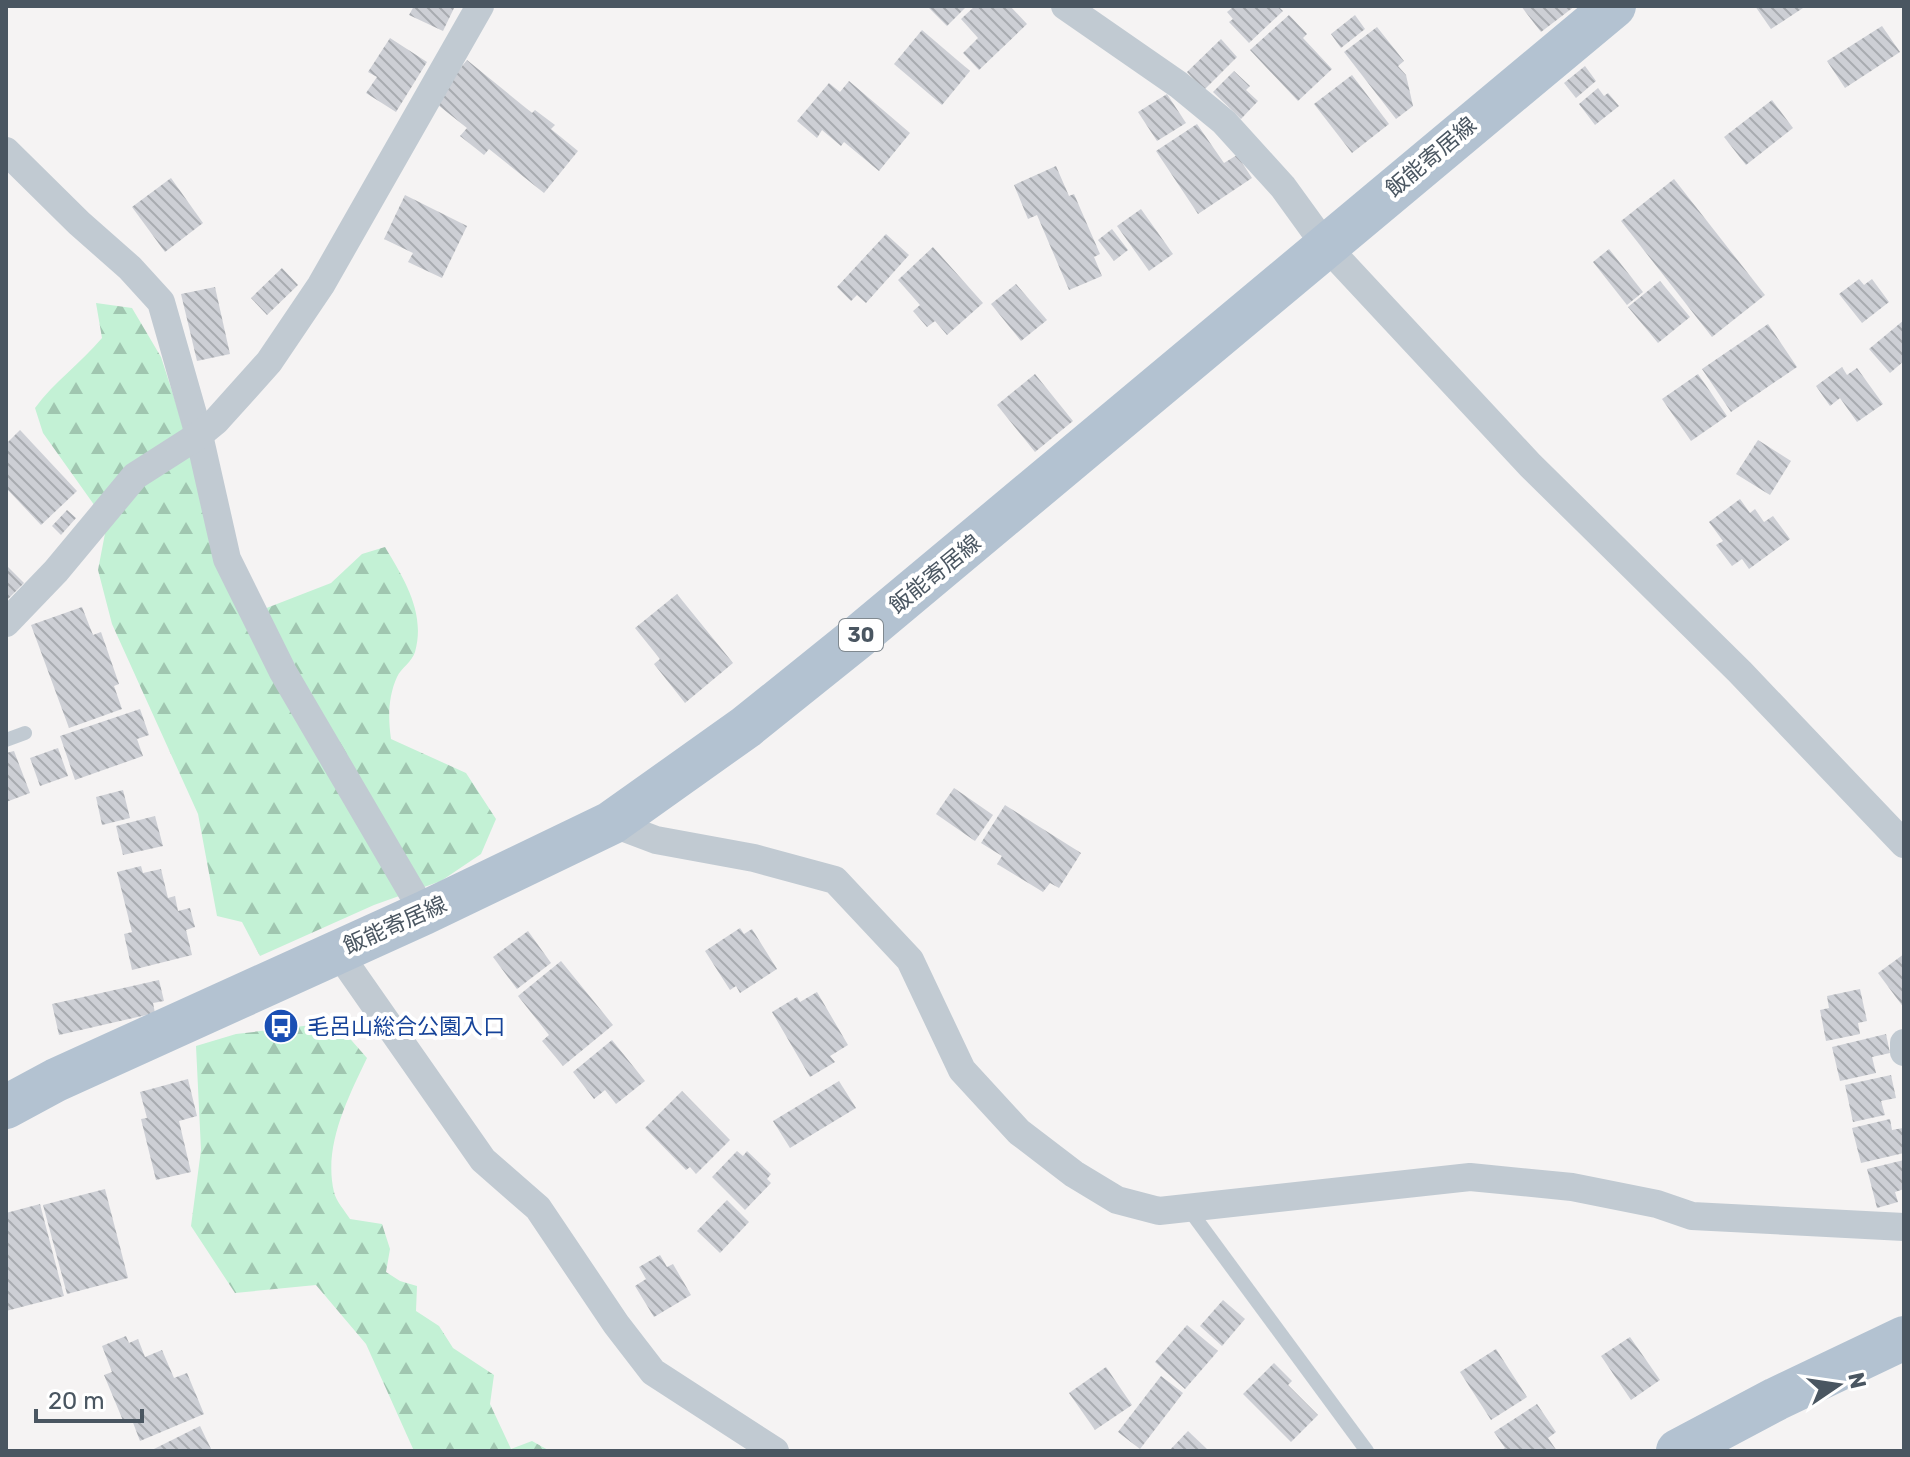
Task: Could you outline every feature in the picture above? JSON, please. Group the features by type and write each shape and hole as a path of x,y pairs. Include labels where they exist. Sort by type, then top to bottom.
{"main road":[{"name":"飯能寄居線","path":"6,1107 56,1080 424,913 611,823 746,727 994,527 1325,245 1614,6"},
{"path":"1678,1451 1776,1399 1904,1338"}],"street":[{"path":"6,623 56,571 135,476 216,421 269,362 321,285 480,6"},
{"path":"1065,6 1179,85 1224,122 1283,187 1325,245 1530,465 1740,672 1904,844"},
{"path":"6,151 130,268 161,302 199,435 227,559 252,613 299,699 424,913"},
{"path":"611,823 656,840 754,858 835,880 910,960 962,1070 1019,1132 1074,1174 1117,1200 1159,1211 1470,1177 1572,1187 1657,1204 1692,1216 1904,1227"},
{"path":"337,951 483,1160 538,1208 616,1324 653,1372 775,1451"},
{"path":"1904,1043 1904,1052"}],"lane":[{"path":"6,740 25,733"},
{"path":"1188,1208 1367,1451"}],"green space":[{"path":"96,303 132,308 161,357 195,462 264,609 331,583 362,554 385,547 411,597 418,624 415,652 399,674 390,700 391,739 466,773 496,819 481,854 441,881 374,905 260,956 242,922 217,916 198,814 112,624 98,570 107,523 43,433 35,408 102,338"},
{"path":"312,1025 345,1033 367,1058 345,1106 335,1140 331,1175 337,1199 350,1219 382,1224 390,1249 386,1272 400,1281 417,1286 416,1311 439,1326 453,1348 494,1375 490,1404 511,1449 532,1441 550,1451 414,1451 366,1344 316,1285 235,1293 191,1226 201,1150 196,1046 236,1034"}],"building":[{"path":"414,6 455,6 443,31 409,15"},
{"path":"930,6 967,6 947,26"},
{"path":"975,6 1010,6 1027,24 979,70 963,53 978,38 961,19"},
{"path":"1230,6 1278,6 1283,11 1249,43 1229,22 1233,19 1227,12 1232,8"},
{"path":"1521,6 1575,6 1541,32"},
{"path":"1755,6 1806,6 1771,29"},
{"path":"1289,15 1307,34 1303,38 1332,69 1298,101 1250,50"},
{"path":"1355,15 1365,29 1341,48 1331,34"},
{"path":"1882,26 1900,52 1845,88 1827,61"},
{"path":"1377,27 1404,61 1398,66 1406,75 1413,106 1396,119 1344,52"},
{"path":"922,30 970,71 942,105 894,64"},
{"path":"390,38 427,62 396,112 366,93 377,77 368,72"},
{"path":"1221,39 1237,57 1204,90 1187,72"},
{"path":"467,60 532,113 535,110 555,125 551,129 578,151 544,193 489,149 484,155 460,136 467,128 433,101"},
{"path":"1585,66 1596,81 1576,98 1564,83"},
{"path":"1234,71 1250,86 1246,90 1258,101 1241,119 1213,92"},
{"path":"1352,75 1389,124 1352,153 1314,104"},
{"path":"849,81 910,133 879,171 844,142 841,146 822,130 817,138 797,121 829,83 840,92"},
{"path":"1598,88 1604,96 1608,93 1619,106 1595,125 1579,104"},
{"path":"1167,94 1186,123 1157,141 1138,112"},
{"path":"1772,100 1793,128 1746,165 1724,137"},
{"path":"1197,124 1224,163 1237,155 1252,178 1198,214 1156,151"},
{"path":"1056,166 1069,196 1074,194 1100,254 1094,257 1102,276 1069,290 1037,215 1028,219 1014,185"},
{"path":"171,178 203,223 165,252 132,207"},
{"path":"1674,179 1765,295 1712,337 1621,221"},
{"path":"405,195 467,226 442,278 408,262 413,253 384,239"},
{"path":"1141,209 1173,254 1149,271 1117,226"},
{"path":"1112,229 1128,250 1114,261 1098,240"},
{"path":"886,234 909,255 866,303 857,295 851,301 837,287"},
{"path":"933,247 983,303 947,335 935,321 927,327 913,311 920,305 898,280"},
{"path":"1609,249 1643,292 1627,305 1593,262"},
{"path":"282,268 298,285 267,315 251,298"},
{"path":"1859,279 1864,285 1872,279 1889,302 1862,323 1839,294"},
{"path":"1660,281 1690,317 1658,343 1628,307"},
{"path":"1016,284 1047,320 1021,341 991,304"},
{"path":"215,287 230,354 197,361 181,294"},
{"path":"1904,320 1904,361 1890,373 1869,349"},
{"path":"1768,324 1797,367 1731,412 1702,369"},
{"path":"1842,367 1847,375 1857,368 1883,404 1857,422 1840,398 1830,406 1816,386"},
{"path":"1035,374 1073,421 1035,452 997,405"},
{"path":"1698,374 1727,416 1691,441 1662,399"},
{"path":"20,430 77,491 41,525 6,488 6,444"},
{"path":"1758,440 1791,461 1770,495 1736,474"},
{"path":"1740,499 1750,513 1755,509 1764,522 1773,516 1790,539 1749,569 1742,559 1732,566 1716,545 1723,541 1709,522"},
{"path":"67,510 76,518 61,535 52,526"},
{"path":"6,565 24,583 6,601"},
{"path":"677,594 733,663 685,703 654,664 660,659 635,628"},
{"path":"82,607 93,635 101,632 119,684 114,686 122,709 69,728 31,625"},
{"path":"140,709 149,735 137,739 143,756 75,780 60,736"},
{"path":"58,748 68,776 40,786 30,758"},
{"path":"14,751 30,793 6,802 6,753"},
{"path":"954,788 993,815 975,841 936,814"},
{"path":"123,790 130,818 102,825 96,797"},
{"path":"1005,805 1081,853 1059,888 1050,883 1043,892 997,864 1002,856 981,843"},
{"path":"155,816 163,846 123,855 116,826"},
{"path":"141,866 143,873 161,869 168,898 175,896 178,911 190,908 195,927 186,930 192,955 132,970 124,934 132,932 117,872"},
{"path":"740,928 744,934 752,929 777,969 740,993 736,986 730,990 705,951"},
{"path":"528,931 551,963 517,989 493,957"},
{"path":"1904,954 1904,1008 1878,973"},
{"path":"561,961 613,1025 563,1066 542,1041 549,1035 518,996"},
{"path":"159,980 164,1001 153,1003 155,1013 59,1035 52,1004"},
{"path":"1860,989 1867,1021 1858,1023 1860,1034 1826,1041 1820,1010 1829,1008 1827,996"},
{"path":"817,992 848,1045 830,1056 835,1062 810,1077 772,1012 797,997 800,1002"},
{"path":"1886,1034 1890,1053 1872,1057 1876,1073 1840,1081 1832,1047"},
{"path":"612,1040 645,1081 616,1104 605,1090 594,1099 573,1072"},
{"path":"1891,1075 1896,1098 1881,1101 1885,1115 1853,1122 1845,1085"},
{"path":"188,1079 197,1116 179,1121 191,1172 156,1180 141,1119 147,1118 140,1092"},
{"path":"839,1081 856,1108 790,1148 773,1121"},
{"path":"682,1091 730,1140 696,1174 690,1167 686,1170 645,1128"},
{"path":"1890,1119 1892,1130 1903,1128 1904,1153 1861,1163 1852,1128"},
{"path":"737,1151 743,1156 747,1151 771,1174 767,1179 771,1183 745,1210 712,1177"},
{"path":"1904,1160 1904,1189 1895,1192 1898,1202 1877,1208 1867,1169"},
{"path":"105,1189 128,1278 67,1294 43,1205"},
{"path":"727,1200 749,1222 720,1253 697,1231"},
{"path":"40,1204 64,1296 6,1311 6,1213"},
{"path":"660,1255 667,1267 673,1264 691,1295 654,1317 635,1286 646,1279 639,1267"},
{"path":"1223,1300 1245,1319 1222,1346 1200,1326"},
{"path":"1187,1325 1218,1351 1185,1389 1155,1362"},
{"path":"126,1336 129,1343 138,1339 145,1357 162,1350 174,1378 187,1373 204,1414 140,1441 132,1420 124,1423 104,1375 112,1372 102,1346"},
{"path":"1630,1337 1660,1380 1631,1400 1601,1356"},
{"path":"1496,1349 1527,1397 1491,1420 1460,1372"},
{"path":"1274,1363 1292,1381 1288,1385 1318,1415 1291,1442 1243,1394"},
{"path":"1106,1367 1132,1405 1095,1430 1069,1393"},
{"path":"1161,1376 1183,1393 1140,1449 1118,1432"},
{"path":"1537,1404 1556,1432 1548,1438 1557,1451 1500,1451 1505,1448 1494,1432"},
{"path":"200,1426 212,1451 150,1451"},
{"path":"1188,1431 1209,1451 1169,1451"}],"place":[{"name":"毛呂山総合公園入口","path":"281,1026"}]}
